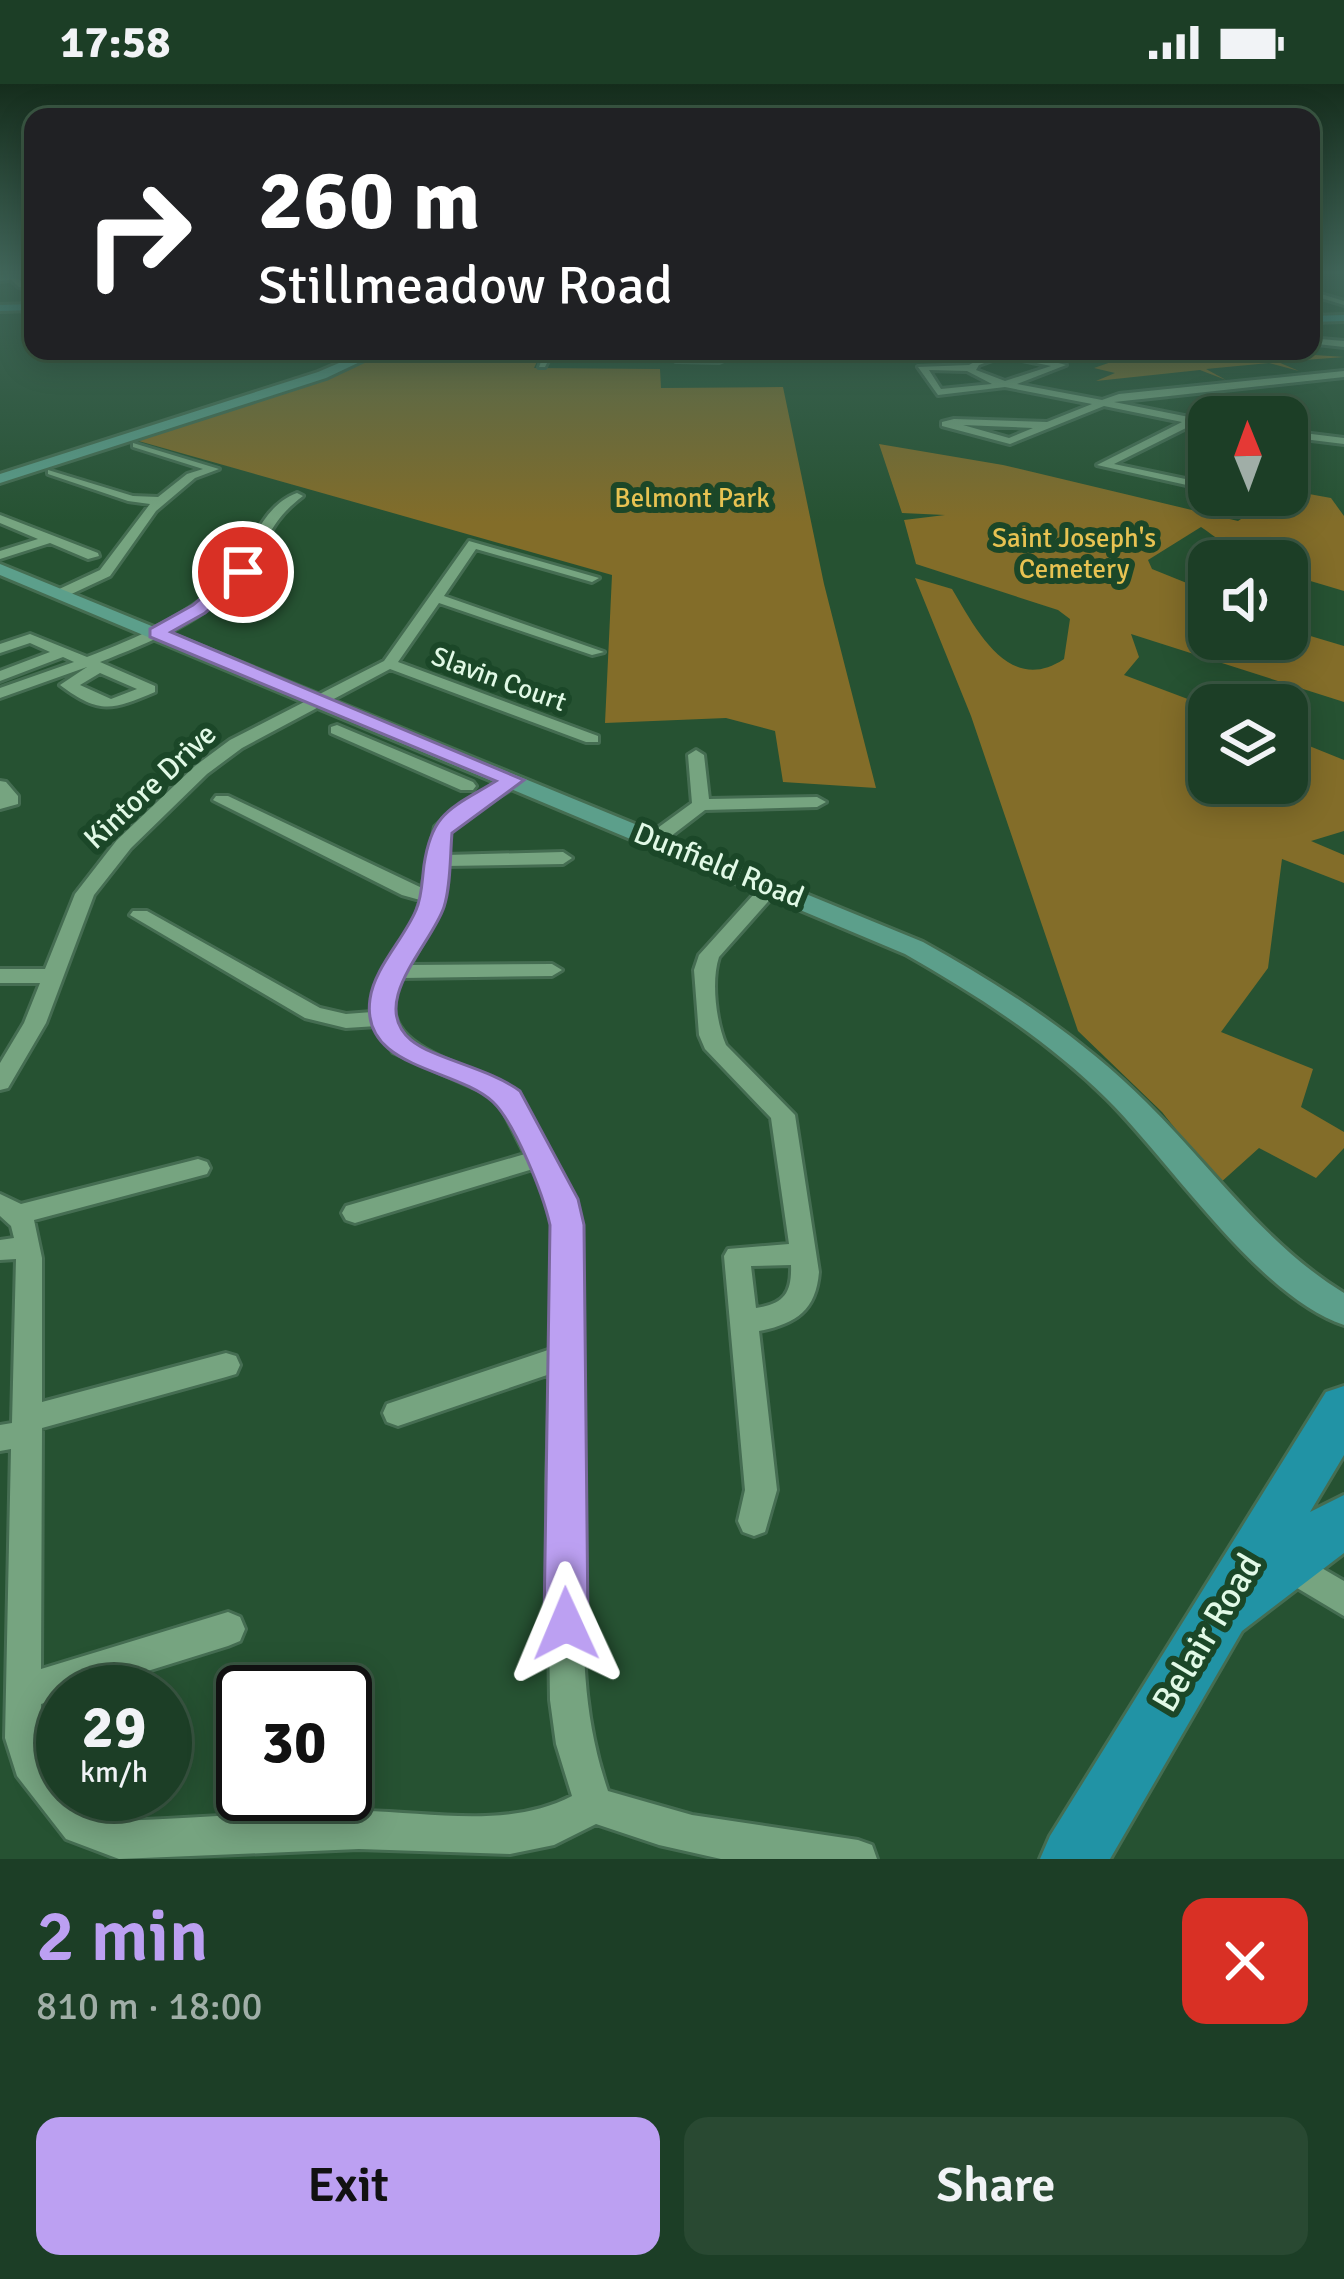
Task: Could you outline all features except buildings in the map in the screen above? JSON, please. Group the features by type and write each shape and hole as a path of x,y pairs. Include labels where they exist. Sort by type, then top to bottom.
{"highway":[{"name":"Belair Road","path":"1072,1859 1216,1618 1273,1553 1344,1408"},
{"path":"1273,1553 1344,1520"}],"street":[{"path":"0,479 356,360"},
{"path":"542,365 544,360"},
{"path":"680,361 700,360"},
{"path":"986,360 970,368 923,367 938,392 985,392 1061,365 1038,360"},
{"path":"970,368 977,376 1010,385 1188,422"},
{"path":"1048,424 946,424 1010,441 1119,397 1344,374"},
{"path":"1188,423 1102,464 1188,482"},
{"path":"1308,437 1344,442"},
{"path":"60,594 105,574 145,515 191,476 213,469 137,445"},
{"path":"52,472 132,499 160,502"},
{"path":"0,693 93,664 199,609 243,572 271,515 297,496"},
{"path":"0,519 93,556"},
{"path":"0,555 50,539"},
{"path":"389,664 472,544 592,578"},
{"name":"Dunfield Road","path":"0,569 914,948 1055,1037 1138,1112 1238,1222 1344,1311"},
{"path":"437,598 598,652"},
{"path":"0,649 30,638 93,664"},
{"path":"0,676 62,652"},
{"name":"Kintore Drive","path":"0,1082 28,1036 85,894 124,844 219,757 389,664"},
{"name":"Slavin Court","path":"389,664 592,739"},
{"path":"337,730 467,786"},
{"path":"385,751 410,739"},
{"path":"696,755 701,805"},
{"path":"513,780 444,826 428,917 384,992 382,1018 401,1047 494,1087 509,1099 561,1199 567,1225 568,1700 574,1744 595,1805"},
{"path":"0,786 12,800 0,804"},
{"path":"222,800 410,891 432,897"},
{"path":"655,839 701,805 817,802"},
{"path":"437,861 563,858"},
{"path":"742,1321 779,1318 799,1304 805,1286 783,1115 713,1045 705,984 709,955 772,886"},
{"path":"140,915 314,1012 346,1021 382,1018"},
{"path":"394,972 552,970"},
{"path":"0,976 50,984"},
{"path":"0,991 50,984"},
{"path":"355,1214 541,1158"},
{"path":"198,1168 12,1229 24,1692 11,1739 79,1826 119,1840 359,1830 510,1835 554,1826 595,1805 686,1837 858,1859"},
{"path":"754,1521 761,1490 737,1256 803,1254"},
{"path":"398,1413 564,1357"},
{"path":"19,1430 226,1365"},
{"path":"1273,1553 1344,1600"},
{"path":"24,1692 228,1629"}],"green space":[{"name":"Belmont Park","path":"368,360 538,360 534,368 660,369 661,388 783,387 824,584 876,788 783,782 775,731 726,718 605,723 612,575 135,440"},
{"path":"1117,360 1304,360 1278,362 1299,371 1269,363 1206,369 1226,380 1200,370 1096,381 1115,373 1094,368"},
{"name":"Saint Joseph's Cemetery","path":"879,444 1003,465 1188,509 1188,516 1238,521 1246,516 1308,516 1308,494 1331,498 1344,516 1344,591 1308,580 1308,540 1220,540 1201,527 1148,560 1152,569 1188,584 1188,652 1131,634 1139,657 1124,675 1188,699 1188,804 1308,804 1308,745 1344,760 1344,831 1311,841 1344,855 1344,883 1282,859 1268,968 1221,1032 1313,1069 1301,1107 1344,1132 1344,1148 1316,1178 1259,1148 1219,1184 1162,1112 1078,1031 971,716 915,578 952,589 996,653 1027,669 1064,659 1070,619 1058,610 916,564 904,520 945,515 902,513"},
{"path":"1308,635 1344,646 1344,702 1308,691 1308,684 1288,684 1212,660 1308,660"}],"route":[{"path":"243,572 199,609 156,633 513,780 460,813 441,831 428,917 384,992 382,1018 401,1047 494,1087 509,1099 561,1199 567,1225 566,1624"}]}
